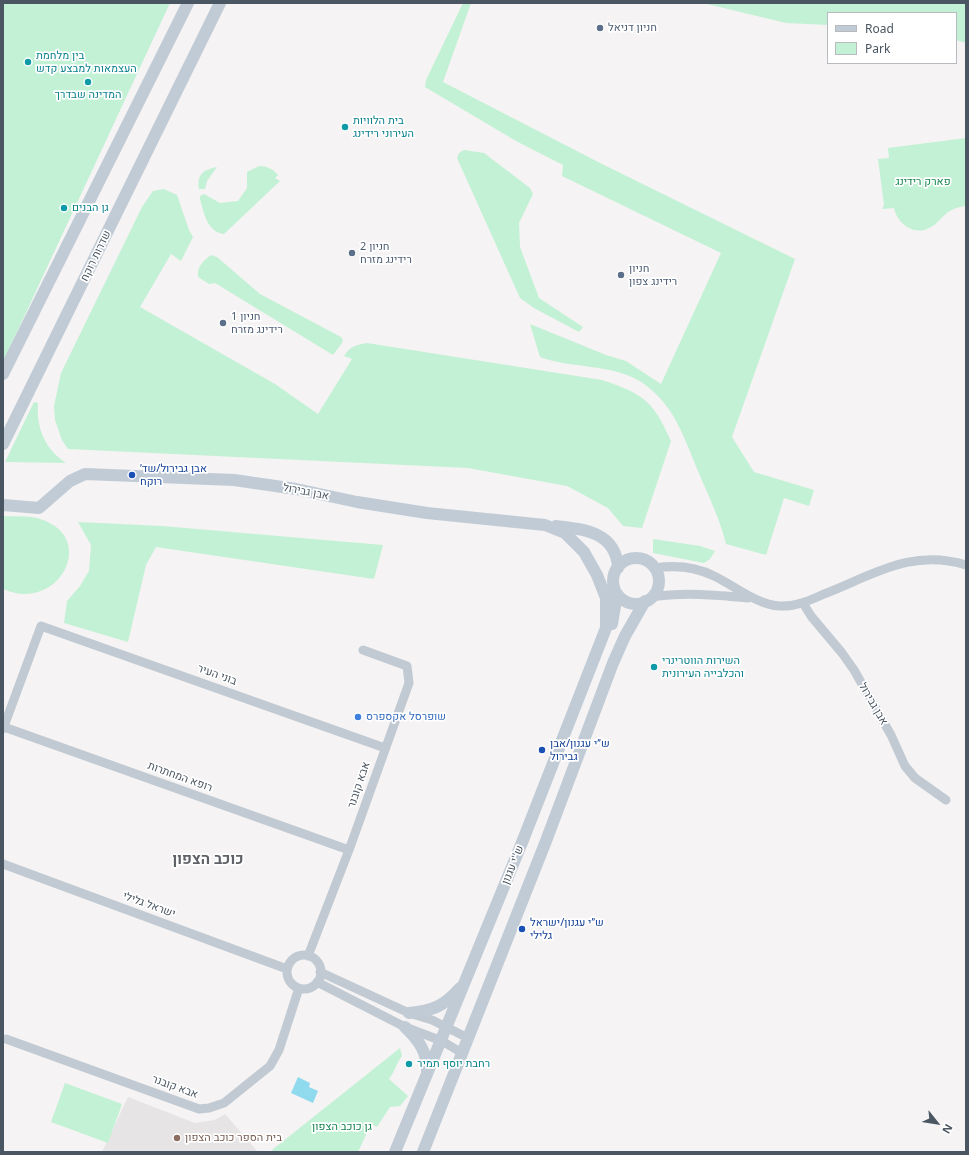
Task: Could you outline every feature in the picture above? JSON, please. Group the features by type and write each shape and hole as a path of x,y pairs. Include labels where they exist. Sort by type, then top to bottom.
{"main road":[{"path":"3,374 188,3"},
{"name":"שדרות רוקח","path":"3,444 220,3"},
{"name":"אבן גבירול","path":"3,505 39,508 70,481 85,474 234,480 296,489 357,502 427,513 545,525 565,533 576,543 597,575"},
{"path":"545,525 586,529 594,532 608,542 616,555 618,568"},
{"path":"563,735 611,627 615,612 617,594 613,581 618,568 627,560 638,558 650,563 655,568 658,583 649,599 640,603 627,602 617,594"},
{"name":"ש''י עגנון","path":"395,1152 442,1041 523,840 606,628 608,604 603,586 597,575"},
{"name":"ש''י עגנון","path":"423,1152 546,841 613,663 628,631 649,599"},
{"path":"409,1013 426,1012 438,1007 448,1001 464,985"},
{"path":"405,1027 415,1037 424,1052 427,1066 426,1078"}],"street":[{"path":"649,599 671,594 691,594 752,598 780,606 803,603 889,566 910,560 933,558 966,565"},
{"path":"655,568 686,568 702,571 714,576 752,598"},
{"name":"אבן גבירול","path":"803,603 811,616 842,653 854,670 891,734 905,766 915,778 946,800"},
{"name":"בוני העיר","path":"3,728 41,626 385,748"},
{"name":"אבא קובנר","path":"308,956 410,684 407,666 363,650"},
{"name":"רופא המחתרות","path":"3,728 349,850"},
{"name":"ישראל גלילי","path":"3,864 287,969"},
{"path":"308,956 317,962 320,972 317,982 308,989 299,988 292,984 289,980 287,969 297,957 308,956"},
{"path":"320,972 468,1038"},
{"path":"317,982 405,1027 442,1041 462,1053"},
{"name":"אבא קובנר","path":"6,1039 199,1109 209,1108 224,1103 267,1069 276,1058 299,988"}],"shaded area":[{"name":"בית הספר כוכב הצפון","path":"128,1097 195,1123 215,1120 225,1114 258,1152 102,1152"}],"green space":[{"path":"3,3 170,3 3,362"},
{"path":"463,3 471,3 443,82 602,164 795,259 732,437 754,472 814,490 809,506 784,498 766,555 726,544 717,516 681,430 673,415 657,395 634,378 611,370 563,363 540,357 530,324 606,355 626,361 661,384 721,253 562,176 563,165 516,141 425,87 426,80"},
{"path":"703,3 966,3 966,43 957,40 957,12 827,12 827,25 786,23"},
{"name":"פארק רידינג","path":"966,138 966,206 952,210 932,226 921,230 910,229 906,226 898,218 894,208 882,209 884,205 878,159 889,158 888,148"},
{"path":"464,150 484,153 530,188 533,194 519,223 520,247 539,298 583,327 579,332 534,308 520,298 457,158 459,153"},
{"path":"259,166 267,167 272,170 278,175 275,178 280,181 224,234 214,230 207,221 200,196 204,194 220,203 238,201 247,188 247,172"},
{"path":"217,167 207,181 205,189 199,189 199,180 202,174"},
{"path":"164,189 177,195 189,230 193,237 181,261 171,254 140,307 275,384 318,414 352,359 344,356 346,353 354,346 367,343 602,380 628,390 646,401 652,408 665,427 671,441 642,528 623,526 608,508 567,486 468,468 68,449 62,440 55,420 54,406 61,373 142,207 153,191"},
{"path":"211,255 217,257 260,294 341,337 343,340 342,343 333,355 215,283 209,284 198,277 198,270 201,264"},
{"path":"34,402 38,403 40,429 43,437 52,451 66,463 5,462"},
{"path":"3,516 36,518 58,528 67,541 69,556 65,570 55,583 41,591 23,594 3,589"},
{"path":"78,522 162,526 383,545 374,579 156,547 146,565 128,642 64,623 67,601 80,586 89,571 91,545"},
{"path":"653,539 700,546 715,551 710,559 704,563 653,553"},
{"name":"גן כוכב הצפון","path":"400,1048 402,1056 389,1079 408,1096 400,1106 390,1107 377,1127 371,1124 358,1152 274,1152 272,1150"},
{"path":"65,1083 122,1104 108,1143 51,1122"}],"water":[{"path":"298,1077 310,1083 309,1087 318,1091 313,1103 291,1093"}],"place":[{"name":"חניון דניאל","path":"600,28"},
{"name":"בין מלחמת העצמאות למבצע קדש","path":"28,62"},
{"name":"המדינה שבדרך","path":"88,82"},
{"name":"בית הלוויות העירוני רידינג","path":"345,127"},
{"name":"גן הבנים","path":"64,208"},
{"name":"2 חניון רידינג מזרח","path":"352,253"},
{"name":"חניון רידינג צפון","path":"621,275"},
{"name":"1 חניון רידינג מזרח","path":"223,323"},
{"name":"אבן גבירול/שד׳ רוקח","path":"132,475"},
{"name":"השירות הווטרינרי והכלבייה העירונית","path":"654,667"},
{"name":"שופרסל אקספרס","path":"358,717"},
{"name":"ש״י עגנון/אבן גבירול","path":"542,750"},
{"name":"ש״י עגנון/ישראל גלילי","path":"522,929"},
{"name":"רחבת יוסף תמיר","path":"409,1064"},
{"name":"בית הספר כוכב הצפון","path":"177,1138"}],"district":[{"name":"כוכב הצפון","path":"208,860"}]}
